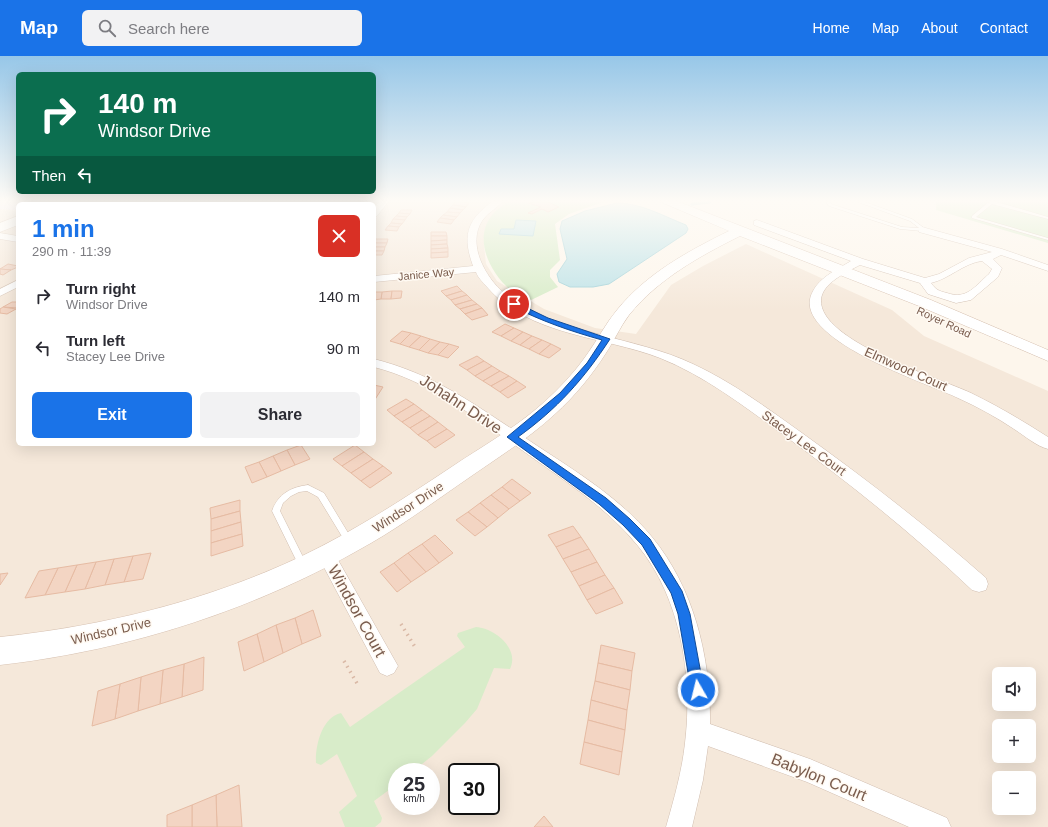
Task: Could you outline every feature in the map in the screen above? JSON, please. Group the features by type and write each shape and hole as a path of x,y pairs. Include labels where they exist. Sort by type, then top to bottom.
{"street":[{"path":"472,238 471,244 478,269"},
{"name":"Windsor Drive","path":"0,651 57,644 105,634 184,613 236,595 304,567 350,543 399,514 535,420 563,395 590,364 616,322 628,307 649,288 691,256 726,238"},
{"name":"Royer Road","path":"771,238 953,327 1048,370"},
{"path":"784,238 924,281 934,280 973,260 993,257 999,251"},
{"path":"951,238 999,251 1048,268"},
{"path":"924,281 932,292 956,300 967,298 994,275 997,268 986,259"},
{"name":"Elmwood Court","path":"859,261 820,287 815,298 818,313 823,322 852,344 877,357 965,395 1016,423 1048,444"},
{"name":"Janice Way","path":"376,279 478,269"},
{"name":"Stacey Lee Court","path":"478,269 487,282 500,294 524,309 571,329 676,360 702,372 728,388 913,524 944,550 979,584"},
{"name":"Royer Road","path":"842,272 925,303 1048,356"},
{"path":"0,293 16,284"},
{"name":"Johahn Drive","path":"376,363 391,366 426,380 569,476 607,505 646,542 676,591 684,614 698,690 698,731 693,771 679,827"},
{"name":"Windsor Court","path":"327,556 387,666"},
{"name":"Babylon Court","path":"698,731 810,772 938,827"}],"lane":[{"path":"304,567 276,511 280,501 293,492 308,488 321,495 350,543"}],"path":[{"path":"401,624 415,647"},
{"path":"344,661 358,685"}],"shaded area":[{"path":"0,238 16,238 16,446 376,446 376,238 485,238 484,245 486,264 497,281 544,309 595,328 636,334 671,285 703,266 746,244 892,310 924,336 1048,391 1048,827 0,827"}],"green space":[{"path":"484,238 557,238 560,260 550,270 550,277 558,287 527,302 502,282 493,269 486,254"},
{"path":"1031,238 1048,238 1048,243"},
{"path":"476,627 483,628 497,635 504,640 511,654 512,661 510,669 494,668 477,709 465,723 423,763 388,763 388,791 374,801 382,818 381,822 375,827 345,827 339,812 357,796 337,754 321,765 316,763 318,741 324,726 334,716 341,713 350,727 465,647 457,636 458,633"}],"water":[{"path":"562,238 678,238 609,284 593,287 570,287 559,282 557,274 567,259"}],"building":[{"path":"431,238 447,238 447,240 431,241"},
{"path":"376,239 388,239 387,243 376,243"},
{"path":"447,240 447,244 431,245 431,241"},
{"path":"376,243 387,243 385,247 376,247"},
{"path":"447,244 448,248 431,249 431,245"},
{"path":"376,247 385,247 384,251 376,251"},
{"path":"448,248 448,252 431,253 431,249"},
{"path":"376,251 384,251 382,255 376,255"},
{"path":"448,252 448,257 431,258 431,253"},
{"path":"8,264 16,266 16,268 11,270 0,269"},
{"path":"0,269 11,270 3,275 0,274"},
{"path":"457,286 462,291 446,296 441,291"},
{"path":"392,291 391,299 381,299 382,292"},
{"path":"392,291 402,291 401,298 391,299"},
{"path":"462,291 467,295 451,300 446,296"},
{"path":"376,292 382,292 381,299 376,300"},
{"path":"467,295 472,300 455,305 451,300"},
{"path":"472,300 477,304 460,309 455,305"},
{"path":"12,302 16,302 16,308 3,307"},
{"path":"477,304 482,308 465,314 460,309"},
{"path":"3,307 16,309 7,314 0,313 0,309"},
{"path":"482,308 488,315 472,320 465,314"},
{"path":"505,324 514,328 501,336 492,332"},
{"path":"514,328 523,332 511,341 501,336"},
{"path":"402,331 411,333 400,344 390,341"},
{"path":"523,332 532,336 520,345 511,341"},
{"path":"411,333 421,336 409,347 400,344"},
{"path":"421,336 430,339 419,350 409,347"},
{"path":"532,336 542,340 529,349 520,345"},
{"path":"430,339 440,342 428,353 419,350"},
{"path":"542,340 551,344 539,354 529,349"},
{"path":"440,342 449,344 438,355 428,353"},
{"path":"449,344 459,347 448,358 438,355"},
{"path":"551,344 561,349 549,358 539,354"},
{"path":"477,356 484,361 467,370 459,365"},
{"path":"484,361 492,366 475,376 467,370"},
{"path":"492,366 500,371 483,381 475,376"},
{"path":"500,371 509,376 491,386 483,381"},
{"path":"509,376 517,381 500,392 491,386"},
{"path":"517,381 526,387 508,398 500,392"},
{"path":"376,385 383,387 376,398"},
{"path":"406,399 414,404 394,416 387,410"},
{"path":"414,404 422,410 402,422 394,416"},
{"path":"422,410 430,416 410,428 402,422"},
{"path":"430,416 438,422 418,435 410,428"},
{"path":"438,422 447,429 427,441 418,435"},
{"path":"447,429 455,435 435,448 427,441"},
{"path":"302,446 310,459 295,465 287,450"},
{"path":"353,446 356,446 364,452 342,466 333,459"},
{"path":"287,450 295,465 281,471 273,456"},
{"path":"364,452 373,459 351,473 342,466"},
{"path":"273,456 281,471 267,477 259,462"},
{"path":"373,459 383,466 361,481 351,473"},
{"path":"259,462 267,477 252,483 245,467"},
{"path":"383,466 392,473 370,488 361,481"},
{"path":"512,479 531,493 520,501 502,487"},
{"path":"502,487 520,501 509,509 491,495"},
{"path":"491,495 509,509 498,518 480,503"},
{"path":"240,500 240,511 211,519 210,508"},
{"path":"480,503 498,518 487,527 468,512"},
{"path":"240,511 241,522 211,531 211,519"},
{"path":"468,512 487,527 475,536 456,520"},
{"path":"241,522 242,534 211,543 211,531"},
{"path":"573,526 581,537 556,547 548,535"},
{"path":"242,534 243,546 211,556 211,543"},
{"path":"435,535 453,553 439,563 422,544"},
{"path":"581,537 589,549 563,559 556,547"},
{"path":"422,544 439,563 426,572 408,553"},
{"path":"589,549 597,562 571,572 563,559"},
{"path":"151,553 143,579 124,582 133,556"},
{"path":"408,553 426,572 411,582 394,563"},
{"path":"133,556 124,582 105,585 114,559"},
{"path":"114,559 105,585 85,589 96,562"},
{"path":"96,562 85,589 65,592 77,565"},
{"path":"597,562 605,575 579,586 571,572"},
{"path":"394,563 411,582 397,592 380,572"},
{"path":"77,565 65,592 45,595 58,568"},
{"path":"58,568 45,595 25,598 39,571"},
{"path":"8,573 0,585 0,574"},
{"path":"605,575 614,588 587,600 579,586"},
{"path":"614,588 623,603 596,614 587,600"},
{"path":"313,610 321,636 302,644 295,618"},
{"path":"295,618 302,644 283,653 276,625"},
{"path":"276,625 283,653 264,662 257,634"},
{"path":"257,634 264,662 244,671 238,642"},
{"path":"601,645 635,653 632,671 598,663"},
{"path":"204,657 203,690 182,697 184,664"},
{"path":"598,663 632,671 630,690 595,681"},
{"path":"184,664 182,697 160,704 163,670"},
{"path":"163,670 160,704 138,711 141,677"},
{"path":"141,677 138,711 115,719 120,684"},
{"path":"595,681 630,690 627,710 591,700"},
{"path":"120,684 115,719 92,726 98,691"},
{"path":"591,700 627,710 625,730 588,720"},
{"path":"588,720 625,730 622,752 584,742"},
{"path":"584,742 622,752 619,775 580,764"},
{"path":"239,785 242,827 217,827 216,795"},
{"path":"216,795 217,827 192,827 192,805"},
{"path":"192,805 192,827 167,827 167,815"},
{"path":"544,816 553,827 534,827"}],"route":[{"path":"514,304 546,320 606,339 590,364 563,395 549,409 512,437 569,476 602,501 627,522 646,542 676,591 684,614 693,655 698,690"}]}
